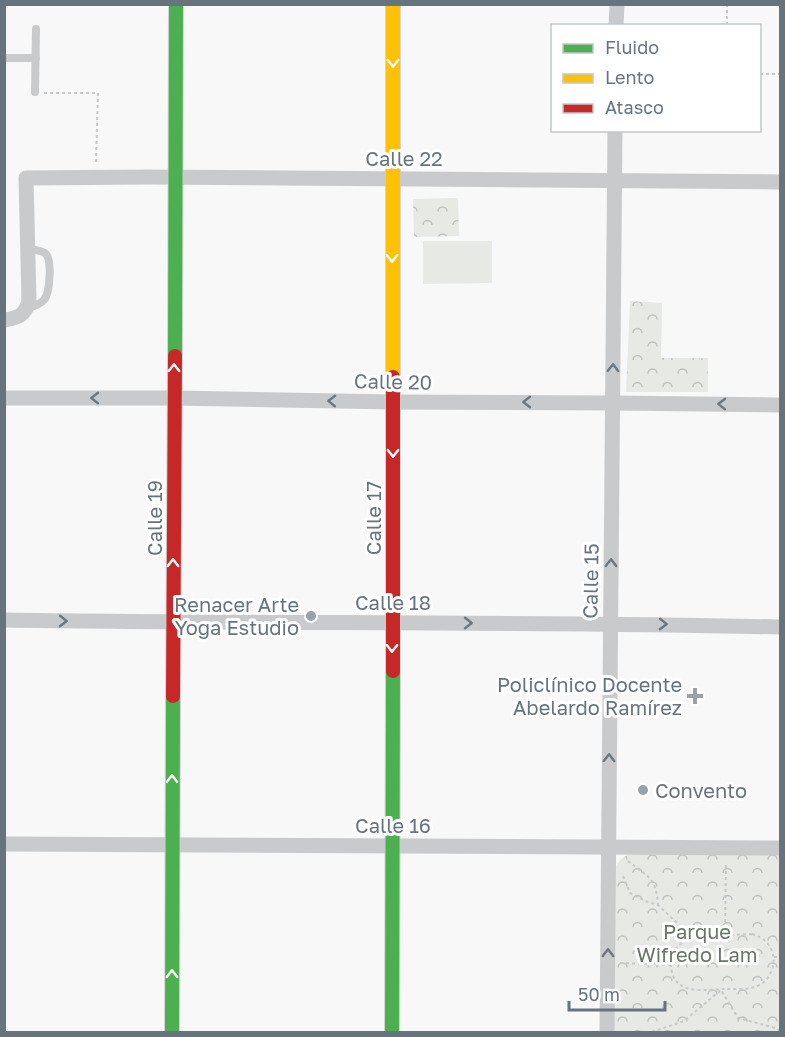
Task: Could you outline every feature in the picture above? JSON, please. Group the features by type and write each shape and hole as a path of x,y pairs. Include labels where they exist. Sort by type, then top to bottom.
{"street":[{"name":"Calle 19","path":"171,1032 176,4"},
{"name":"Calle 17","path":"392,1032 393,4"},
{"path":"616,24 617,4"},
{"name":"Calle 15","path":"607,1032 615,132"},
{"name":"Calle 22","path":"28,249 26,178 780,182"},
{"path":"4,320 19,316 26,310 29,301 28,249"},
{"name":"Calle 20","path":"4,398 780,405"},
{"name":"Calle 18","path":"4,621 610,623 780,627"},
{"name":"Calle 16","path":"4,844 780,848"}],"lane":[{"path":"35,93 36,29"},
{"path":"4,58 36,58"},
{"path":"26,310 46,298 50,262 44,252 28,249"}],"path":[{"path":"727,4 728,24"},
{"path":"761,74 780,74"},
{"path":"35,93 98,93 96,178"},
{"path":"608,847 650,877 655,885 658,905"},
{"path":"725,935 727,847"},
{"path":"620,870 630,893 658,905 692,937"},
{"path":"752,934 766,942 774,957 770,974 765,981 749,988 694,991 678,982 671,965 676,947 692,937 725,935 752,934"},
{"path":"774,957 780,957"},
{"path":"608,963 671,965"},
{"path":"721,990 738,1018 780,1031"},
{"path":"652,1032 684,1021 721,990"}],"green space":[{"path":"458,198 459,236 414,237 413,199"},
{"path":"423,241 492,241 492,283 423,284"},
{"path":"630,301 662,303 661,358 708,358 708,392 626,392"},
{"name":"Parque Wifredo Lam","path":"631,853 780,854 780,1032 614,1032 615,870 617,864"}],"traffic: fast":[{"path":"175,356 176,4"},
{"path":"392,1032 393,671"},
{"path":"172,1032 173,696"}],"traffic: slow":[{"path":"393,4 393,377"}],"traffic: jam":[{"path":"173,696 175,356"},
{"path":"393,377 393,671"}],"place":[{"name":"Renacer Arte Yoga Estudio","path":"311,616"},
{"name":"Policlínico Docente Abelardo Ramírez","path":"695,696"},
{"name":"Convento","path":"643,790"}]}
